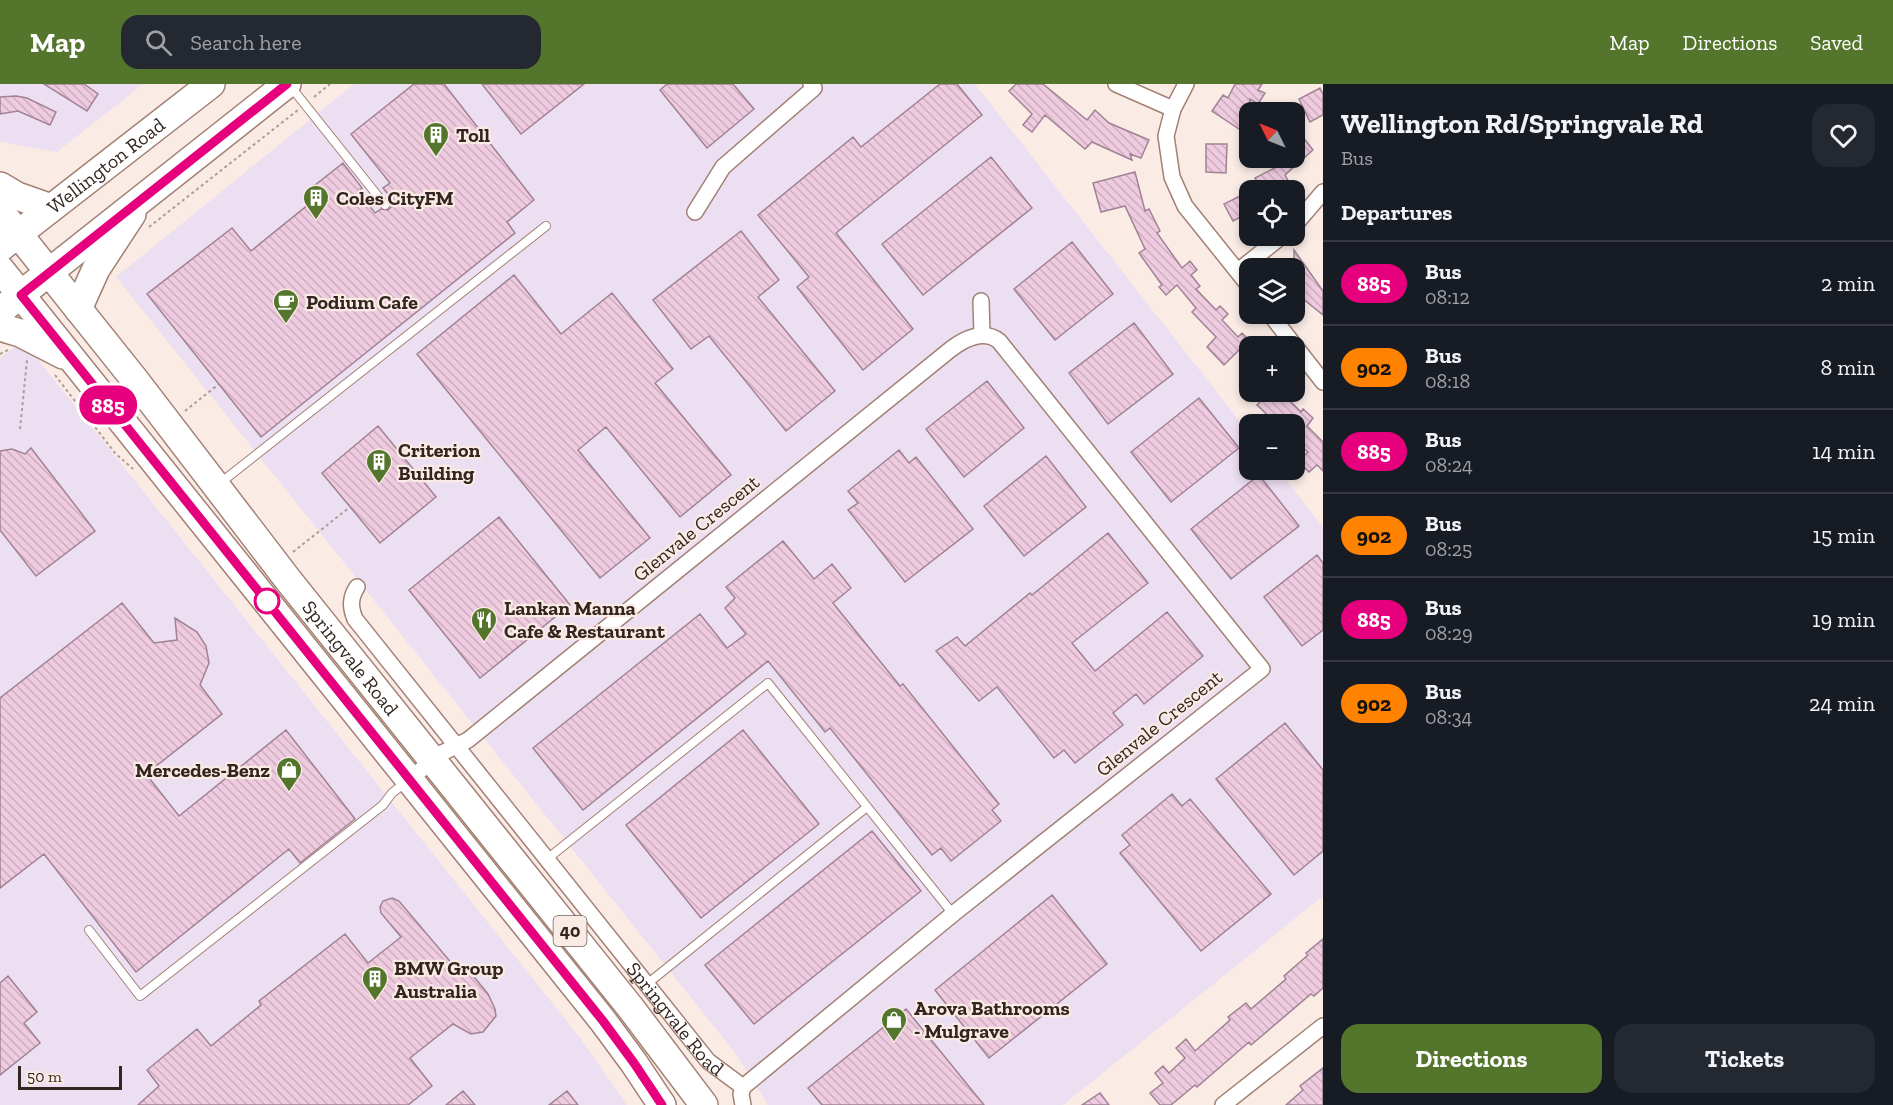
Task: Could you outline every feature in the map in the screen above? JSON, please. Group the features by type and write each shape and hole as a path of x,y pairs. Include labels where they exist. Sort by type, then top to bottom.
{"highway":[{"name":"Wellington Road","path":"9,241 211,84"},
{"path":"10,303 288,84"},
{"path":"0,186 17,196 51,208"},
{"path":"78,309 93,274 142,198"},
{"name":"Springvale Road","path":"0,211 9,241 48,272 78,309 215,486 630,1007 704,1105"},
{"name":"Springvale Road","path":"0,269 10,303 70,358 603,1021 662,1105"},
{"path":"0,327 26,335 70,358"}],"street":[{"path":"695,212 723,167 814,88 812,84"},
{"path":"1116,84 1173,109"},
{"path":"1186,84 1173,109 1166,136 1172,177 1185,206 1238,272 1270,246"},
{"path":"1305,213 1323,192"},
{"path":"981,301 982,335"},
{"path":"1278,324 1323,382"},
{"name":"Glenvale Crescent","path":"410,779 432,760 457,744 468,740 951,349 967,339 982,335 994,337 1003,345 1262,669 953,914 743,1087"},
{"name":"Springvale Road","path":"357,587 352,595 351,607 355,619 708,1061 743,1087 742,1105"},
{"path":"1223,1105 1323,1026"}],"lane":[{"path":"288,84 385,205"},
{"path":"215,486 546,226"},
{"path":"547,859 768,683 953,914"},
{"path":"88,930 140,996 383,806 392,793 410,779"},
{"path":"647,984 867,807"}],"path":[{"path":"148,228 330,84"},
{"path":"20,429 27,353"},
{"path":"183,412 219,384"},
{"path":"292,553 350,507"}],"shaded area":[{"path":"0,84 143,84 57,152 0,142"},
{"path":"354,84 975,84 1239,420 1239,480 1286,480 1323,527 1323,896 1063,1105 768,1105 736,1054 116,277"},
{"path":"23,341 581,1039 627,1105 0,1105 0,358"}],"building":[{"path":"44,84 84,84 98,94 87,111"},
{"path":"414,84 444,84 534,200 507,222 515,233 261,437 147,294 232,228 251,251 320,195 314,186 343,163 362,188 358,191 375,213 381,209 388,210 392,199 383,188 390,183 351,134"},
{"name":"Toll","path":"482,84 584,84 521,134"},
{"path":"667,84 733,84 754,109 707,148 660,90"},
{"path":"940,84 957,84 982,115 836,233 913,329 863,370 797,287 809,277 758,215 853,137 861,147"},
{"path":"1016,84 1043,84 1087,120 1095,110 1109,123 1149,140 1141,158 1130,154 1132,160 1092,142 1085,149 1045,115 1032,132 1023,125 1032,114 1009,91"},
{"path":"1235,84 1262,84 1258,90 1265,93 1259,102 1250,99 1250,102 1239,102 1239,129 1212,111 1223,95 1228,98"},
{"path":"1320,88 1323,94 1323,115 1310,122 1305,112 1305,102 1300,102 1299,99"},
{"path":"0,97 27,98 56,112 50,125 18,111 0,114"},
{"path":"1305,140 1313,150 1305,157"},
{"path":"1206,144 1227,144 1226,173 1206,172"},
{"path":"991,157 1032,208 923,295 882,244"},
{"path":"1274,168 1293,168 1285,175 1288,180 1256,180 1255,178"},
{"path":"1135,172 1145,211 1149,209 1160,231 1157,233 1182,268 1190,261 1197,270 1191,275 1200,286 1196,289 1216,310 1220,306 1228,314 1222,320 1239,336 1239,350 1224,365 1207,347 1216,337 1192,312 1196,308 1177,285 1166,295 1159,287 1162,285 1139,253 1145,249 1125,206 1101,212 1093,183"},
{"path":"1239,196 1239,218 1233,221 1224,204"},
{"path":"741,231 779,280 758,297 835,391 786,431 709,336 691,349 653,300"},
{"path":"1072,242 1113,294 1055,340 1014,289"},
{"path":"1294,250 1300,258 1294,258"},
{"path":"1305,266 1323,291 1323,315 1305,300"},
{"path":"514,275 561,334 612,293 673,369 655,383 731,475 680,517 606,427 578,450 650,538 600,578 417,354"},
{"path":"1134,323 1173,374 1108,424 1069,373"},
{"path":"987,381 1024,428 964,477 926,429"},
{"path":"1199,398 1239,448 1171,502 1131,452"},
{"path":"1260,402 1291,402 1301,412 1303,409 1313,418 1307,426 1323,442 1323,471 1317,465 1309,472 1305,468 1305,455 1308,452 1305,450 1305,414 1266,414 1257,405"},
{"name":"Criterion Building","path":"378,426 436,497 380,543 322,473"},
{"path":"31,448 95,531 36,576 0,530 0,451 12,449 25,454"},
{"path":"899,450 909,463 916,457 973,529 905,582 848,510 858,503 848,491"},
{"path":"1046,456 1086,507 1024,556 984,506"},
{"path":"1253,480 1263,480 1299,526 1231,579 1191,529"},
{"path":"499,517 570,605 480,678 409,590"},
{"path":"1108,533 1148,583 1072,643 1095,671 1167,612 1203,656 1144,704 1136,694 1113,713 1123,725 1075,763 1064,750 1054,758 997,687 979,701 936,651 957,637 965,646"},
{"path":"783,541 814,579 832,564 851,588 833,603 900,686 903,684 999,804 992,810 1001,821 951,861 941,848 932,855 830,728 825,732 768,661 583,810 533,748 700,614 727,648 746,634 725,608 735,598 726,587"},
{"path":"1317,555 1323,563 1323,630 1302,646 1264,597"},
{"path":"122,603 154,643 177,640 175,618 197,632 206,646 209,663 200,685 222,714 146,774 179,816 286,730 355,819 300,863 289,849 136,972 44,854 0,888 0,698"},
{"path":"1285,723 1323,770 1323,851 1294,875 1216,779"},
{"path":"743,730 819,824 701,918 626,825"},
{"path":"1172,794 1182,806 1190,799 1271,894 1201,951 1120,853 1130,845 1122,835"},
{"path":"872,831 921,891 754,1024 705,965"},
{"path":"1052,895 1107,964 989,1058 935,990"},
{"name":"BMW Group Australia","path":"392,898 399,901 459,972 466,967 488,994 495,1009 496,1016 483,1032 471,1034 453,1024 410,1058 432,1086 408,1105 138,1105 159,1086 147,1070 197,1029 211,1046 261,1005 259,1001 345,934 368,963 401,937 381,913 380,907 383,901"},
{"path":"1323,939 1323,988 1314,996 1311,994 1251,1045 1249,1042 1197,1087 1195,1085 1171,1105 1160,1105 1150,1093 1163,1083 1155,1073 1163,1066 1169,1073 1185,1058 1176,1048 1186,1039 1195,1051 1230,1020 1228,1017 1246,1003 1251,1009 1286,979 1284,976"},
{"path":"8,976 37,1012 24,1023 40,1043 0,1075 0,983"},
{"path":"906,1009 984,1105 822,1105 808,1088"},
{"path":"1323,1068 1323,1105 1286,1105 1303,1090 1300,1086"},
{"path":"463,1091 475,1105 446,1105"},
{"path":"567,1091 578,1105 549,1105"},
{"path":"1100,1093 1109,1105 1082,1105"}],"bus line":[{"name":"885","path":"287,84 21,295 603,1021 662,1105"}],"place":[{"name":"Toll","path":"436,158"},
{"name":"Coles CityFM","path":"316,221"},
{"name":"Podium Cafe","path":"286,325"},
{"name":"Criterion Building","path":"379,485"},
{"name":"Lankan Manna Cafe & Restaurant","path":"484,643"},
{"name":"Mercedes-Benz","path":"289,793"},
{"name":"BMW Group Australia","path":"375,1002"},
{"name":"Arova Bathrooms - Mulgrave","path":"894,1043"}]}
